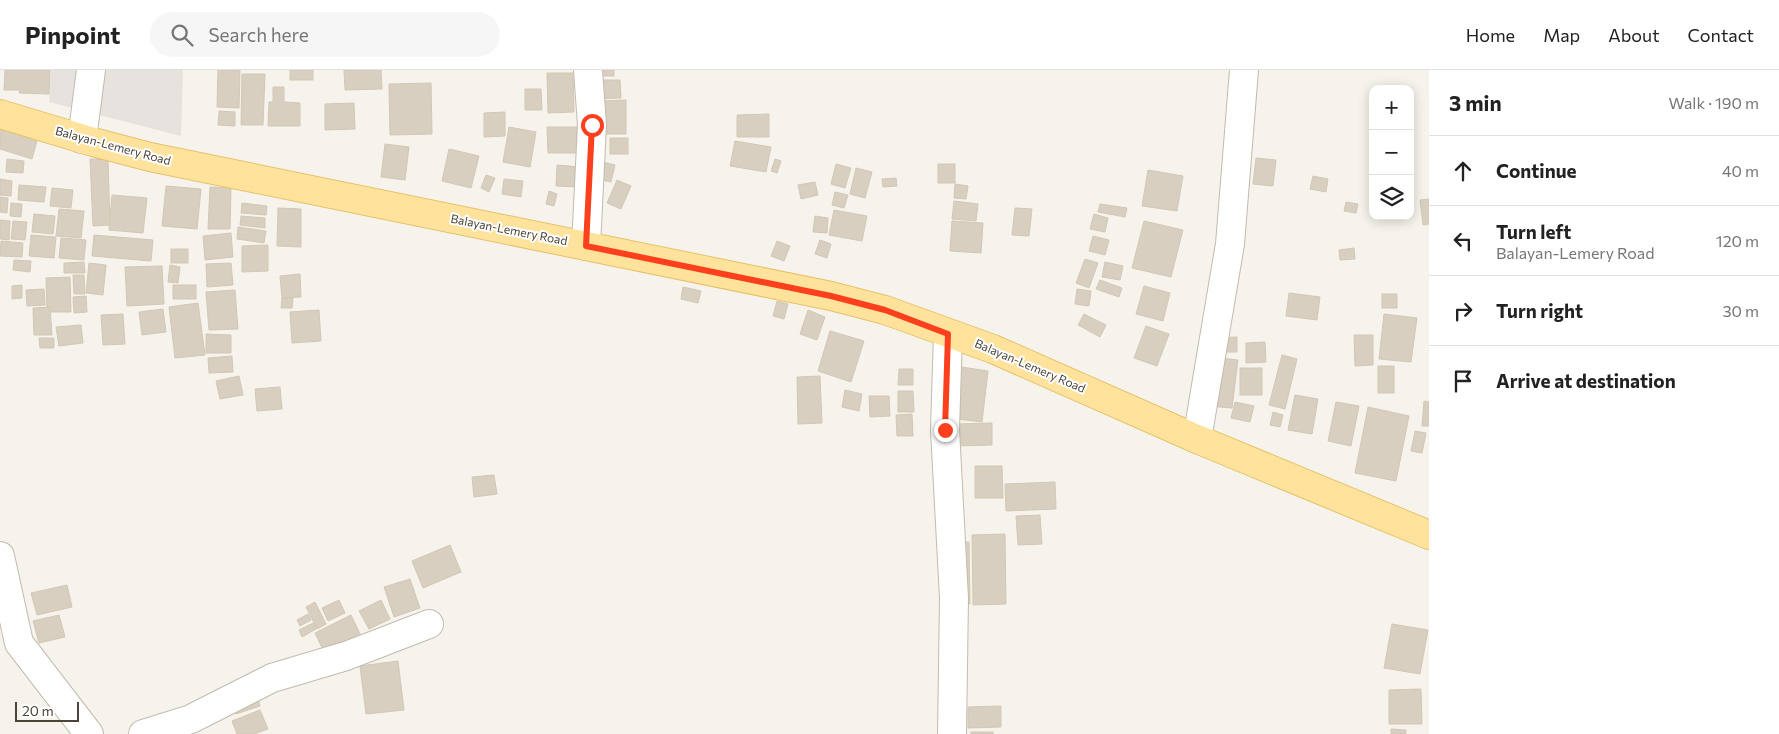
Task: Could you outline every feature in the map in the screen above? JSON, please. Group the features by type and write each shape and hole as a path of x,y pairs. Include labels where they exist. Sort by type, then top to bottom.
{"main road":[{"name":"Balayan-Lemery Road","path":"0,114 150,157 831,296 885,310 993,349 1197,439 1429,535"}],"street":[{"path":"82,139 91,70"},
{"path":"586,246 592,125 588,70"},
{"path":"1197,439 1230,244 1244,70"},
{"path":"948,334 945,430 954,598 952,734"},
{"path":"0,556 19,643 90,734"},
{"path":"143,734 191,719 272,678 346,656 429,624"}],"shaded area":[{"path":"51,70 183,70 181,136 49,102"}],"building":[{"path":"5,70 50,70 49,94 19,93 20,90 4,90"},
{"path":"218,70 240,70 239,108 217,107"},
{"path":"290,70 313,70 313,80 290,80"},
{"path":"344,70 381,70 382,89 345,90"},
{"path":"596,70 614,70 614,76 596,76"},
{"path":"547,73 573,73 574,112 548,113"},
{"path":"242,74 265,74 263,125 241,125"},
{"path":"590,80 620,80 621,98 590,99"},
{"path":"431,83 432,134 390,135 389,84"},
{"path":"273,87 284,87 284,102 300,103 300,126 268,126 269,102 273,102"},
{"path":"525,89 541,89 542,110 525,110"},
{"path":"626,100 626,134 600,134 599,101"},
{"path":"354,103 355,129 325,130 325,104"},
{"path":"219,111 235,112 235,126 218,125"},
{"path":"505,112 505,136 484,137 484,113"},
{"path":"769,114 769,137 737,137 737,115"},
{"path":"1,126 38,137 32,159 0,149"},
{"path":"509,127 536,132 530,167 503,162"},
{"path":"547,127 580,127 581,153 548,153"},
{"path":"610,138 628,138 628,154 610,154"},
{"path":"735,141 771,147 766,172 730,166"},
{"path":"385,144 409,147 405,180 381,177"},
{"path":"449,149 479,156 471,188 442,181"},
{"path":"1256,158 1276,160 1273,186 1253,184"},
{"path":"7,159 24,161 23,173 6,172"},
{"path":"90,159 108,159 110,225 93,226"},
{"path":"775,159 781,161 777,173 771,171"},
{"path":"594,160 615,165 611,182 590,177"},
{"path":"836,164 851,168 845,188 831,184"},
{"path":"938,164 955,164 955,183 938,183"},
{"path":"557,165 580,167 579,187 556,186"},
{"path":"856,168 872,172 865,198 850,194"},
{"path":"1148,170 1183,176 1177,211 1142,206"},
{"path":"486,175 495,178 489,192 481,188"},
{"path":"1313,176 1328,179 1326,192 1310,189"},
{"path":"896,178 897,186 883,187 882,179"},
{"path":"0,179 12,181 11,196 0,195"},
{"path":"504,179 523,181 521,197 502,194"},
{"path":"617,180 631,186 621,209 607,203"},
{"path":"815,182 818,195 801,199 798,185"},
{"path":"955,184 968,186 966,199 954,198"},
{"path":"19,185 46,187 44,202 18,200"},
{"path":"166,186 201,189 197,229 162,226"},
{"path":"210,187 231,188 230,229 208,229"},
{"path":"52,188 73,190 71,208 50,206"},
{"path":"549,191 557,194 554,206 546,204"},
{"path":"835,192 848,195 844,208 832,205"},
{"path":"112,195 147,198 143,233 109,230"},
{"path":"0,197 8,198 7,213 0,212"},
{"path":"1429,199 1429,224 1423,225 1420,200"},
{"path":"954,201 978,204 976,221 952,219"},
{"path":"1346,202 1358,204 1356,213 1344,211"},
{"path":"11,203 22,204 21,217 10,216"},
{"path":"242,203 267,206 266,215 241,213"},
{"path":"1100,204 1127,208 1125,217 1098,212"},
{"path":"278,208 301,209 301,247 277,246"},
{"path":"1015,208 1032,209 1029,236 1012,235"},
{"path":"59,209 84,211 81,238 56,236"},
{"path":"834,210 867,216 862,241 829,235"},
{"path":"34,214 55,216 53,234 32,232"},
{"path":"1094,214 1108,218 1105,232 1090,229"},
{"path":"241,216 265,218 265,228 240,225"},
{"path":"815,216 828,218 827,233 813,232"},
{"path":"0,220 10,221 9,240 0,239"},
{"path":"13,221 27,222 25,240 11,239"},
{"path":"952,221 983,223 981,253 950,251"},
{"path":"1144,221 1183,230 1171,277 1132,268"},
{"path":"238,227 266,231 264,243 237,239"},
{"path":"231,233 233,257 205,260 203,236"},
{"path":"31,235 56,237 54,258 29,256"},
{"path":"94,235 153,240 151,261 92,256"},
{"path":"1093,236 1109,240 1105,255 1089,251"},
{"path":"61,238 86,240 84,260 59,258"},
{"path":"820,240 831,244 827,258 815,254"},
{"path":"1,241 23,243 22,257 0,256"},
{"path":"777,241 790,246 784,261 771,256"},
{"path":"268,245 268,271 242,272 242,246"},
{"path":"1354,248 1355,259 1340,260 1339,250"},
{"path":"171,249 188,249 188,263 171,263"},
{"path":"1085,259 1098,263 1089,288 1076,283"},
{"path":"14,260 31,261 30,272 13,270"},
{"path":"84,262 85,273 64,273 64,263"},
{"path":"1105,262 1123,266 1120,280 1102,277"},
{"path":"89,263 106,265 103,295 86,293"},
{"path":"231,263 233,285 207,287 206,264"},
{"path":"170,265 180,267 178,283 168,282"},
{"path":"162,266 164,304 127,306 125,267"},
{"path":"300,274 301,297 282,298 280,276"},
{"path":"73,275 84,275 85,294 74,294"},
{"path":"70,277 71,312 47,312 46,278"},
{"path":"1100,280 1122,288 1119,297 1096,289"},
{"path":"22,285 22,298 12,299 12,286"},
{"path":"173,285 196,285 196,299 173,299"},
{"path":"1144,286 1170,293 1163,321 1136,314"},
{"path":"683,287 701,291 698,303 681,299"},
{"path":"44,289 45,305 27,306 26,290"},
{"path":"1077,289 1091,291 1089,306 1075,304"},
{"path":"235,290 238,329 209,330 206,292"},
{"path":"1289,293 1320,297 1317,320 1286,316"},
{"path":"1382,294 1397,294 1397,308 1382,308"},
{"path":"86,296 87,312 74,313 73,297"},
{"path":"282,298 293,298 292,308 281,308"},
{"path":"777,301 788,304 784,319 773,316"},
{"path":"198,303 205,355 175,358 169,307"},
{"path":"50,307 52,335 34,335 33,308"},
{"path":"163,309 166,332 142,335 139,312"},
{"path":"319,310 321,341 292,343 290,312"},
{"path":"808,310 825,317 817,340 800,334"},
{"path":"123,314 125,344 103,345 101,315"},
{"path":"1084,314 1106,325 1100,337 1078,325"},
{"path":"1384,314 1417,318 1411,362 1379,359"},
{"path":"81,325 83,343 59,346 56,327"},
{"path":"1146,326 1169,334 1157,366 1134,358"},
{"path":"830,331 864,341 851,382 818,371"},
{"path":"206,334 231,335 231,353 206,353"},
{"path":"1354,335 1373,335 1373,365 1355,366"},
{"path":"1237,337 1237,352 1216,352 1216,338"},
{"path":"39,338 54,338 54,348 40,348"},
{"path":"1265,342 1266,362 1246,363 1246,343"},
{"path":"1282,355 1297,359 1285,409 1269,405"},
{"path":"232,356 233,372 209,373 208,358"},
{"path":"1213,357 1238,360 1232,408 1207,406"},
{"path":"955,366 988,371 982,422 949,418"},
{"path":"1378,366 1394,366 1394,393 1378,393"},
{"path":"1240,368 1262,368 1262,395 1240,395"},
{"path":"899,369 913,369 913,385 898,385"},
{"path":"239,376 243,395 220,399 216,381"},
{"path":"820,376 822,423 798,424 797,377"},
{"path":"280,387 282,409 257,411 255,389"},
{"path":"845,390 862,394 859,411 842,407"},
{"path":"898,391 913,391 914,412 898,412"},
{"path":"1295,395 1318,399 1312,434 1288,430"},
{"path":"869,396 889,396 890,416 870,417"},
{"path":"1424,401 1429,402 1429,426 1422,426"},
{"path":"1235,402 1254,406 1250,422 1231,418"},
{"path":"1336,402 1359,406 1351,446 1328,441"},
{"path":"1368,407 1409,416 1396,481 1355,473"},
{"path":"1273,412 1283,415 1280,427 1270,425"},
{"path":"912,414 913,436 897,436 896,415"},
{"path":"992,423 992,445 956,446 955,424"},
{"path":"1415,431 1426,433 1422,453 1411,451"},
{"path":"975,466 1002,466 1003,498 975,498"},
{"path":"494,475 497,494 474,497 472,477"},
{"path":"1055,482 1056,509 1006,511 1005,484"},
{"path":"1040,515 1042,544 1018,545 1016,516"},
{"path":"1005,534 1006,604 973,605 972,535"},
{"path":"969,542 970,604 955,604 954,543"},
{"path":"450,545 461,572 423,588 412,561"},
{"path":"410,579 420,608 394,617 384,587"},
{"path":"67,585 72,607 37,615 31,593"},
{"path":"339,600 345,613 328,621 322,608"},
{"path":"381,600 390,619 369,629 359,611"},
{"path":"315,602 326,624 317,629 306,607"},
{"path":"308,614 311,620 300,626 297,620"},
{"path":"59,615 65,637 39,643 33,621"},
{"path":"351,615 361,636 325,654 315,633"},
{"path":"313,623 316,629 302,637 299,630"},
{"path":"1392,624 1428,630 1420,674 1384,668"},
{"path":"398,661 404,710 366,714 360,666"},
{"path":"1421,689 1422,724 1389,724 1389,690"},
{"path":"256,692 260,706 236,714 230,701"},
{"path":"1001,706 1001,727 968,728 968,707"},
{"path":"260,710 268,729 254,734 237,734 232,721"},
{"path":"1391,729 1406,730 1406,734 1391,734"},
{"path":"971,732 993,732 993,734 971,734"}],"route":[{"path":"592,125 586,246 831,296 885,310 948,334 945,430"}]}
